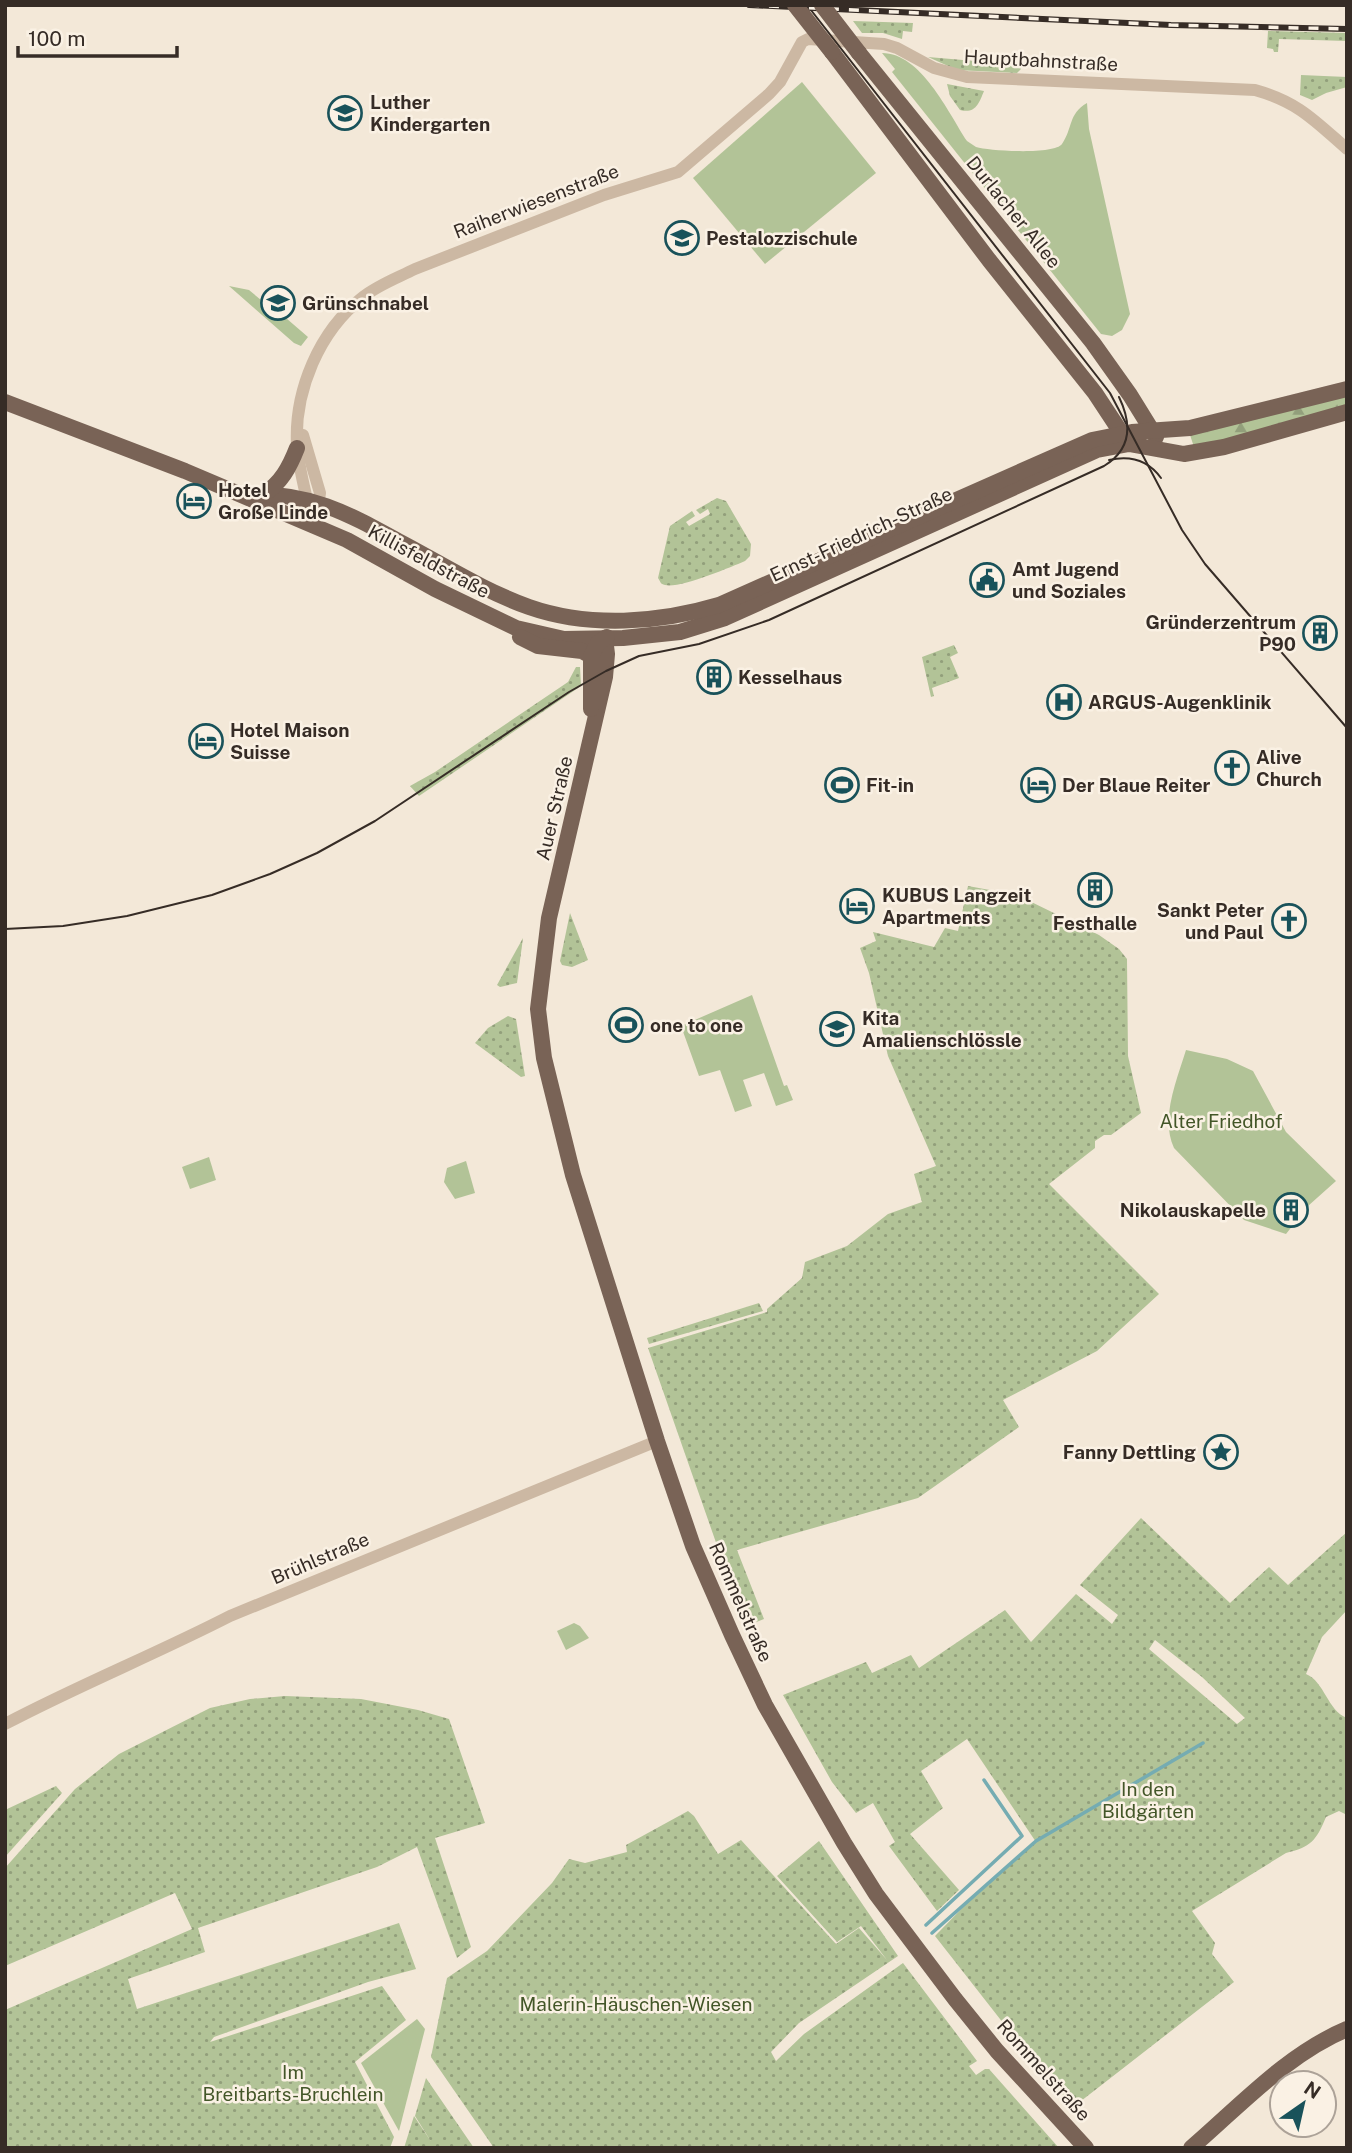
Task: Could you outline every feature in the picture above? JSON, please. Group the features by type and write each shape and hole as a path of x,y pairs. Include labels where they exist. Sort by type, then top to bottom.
{"main road":[{"path":"795,5 997,270 1096,393 1126,439 1164,452 1184,454 1224,447 1347,412"},
{"name":"Durlacher Allee","path":"822,5 1079,325 1130,395 1164,452"},
{"name":"Ernst-Friedrich-Straße","path":"605,638 661,636 688,630 716,611 1126,439 1153,432 1190,428 1347,389"},
{"name":"Killisfeldstraße","path":"5,402 120,445 347,540 502,623 551,638 605,638"},
{"path":"263,494 287,471 298,448"},
{"name":"Killisfeldstraße","path":"240,494 263,494 314,501 344,512 513,600 546,612 606,619"},
{"name":"Ernst-Friedrich-Straße","path":"606,619 655,620 716,611"},
{"path":"502,623 538,646 582,651 591,656"},
{"path":"592,730 591,656 598,643 605,638"},
{"name":"Auer Straße","path":"540,987 549,918 605,677 605,638"},
{"name":"Rommelstraße","path":"540,987 538,1009 544,1058 573,1175 656,1441 693,1546 732,1635 765,1704 837,1832 876,1894 954,1999 1037,2096 1086,2148"},
{"path":"1191,2148 1289,2064 1319,2043 1347,2029"}],"street":[{"name":"Hauptbahnstraße","path":"808,39 884,44 934,68 967,77 1255,90 1278,97 1306,113 1347,149"},
{"name":"Raiherwiesenstraße","path":"313,525 314,501 298,448 300,413 306,381 319,350 345,313 384,283 476,244 604,195 678,172 769,94 780,82 802,42 808,39"},
{"name":"Raiherwiesenstraße","path":"300,413 305,445 320,493 314,501"},
{"name":"Brühlstraße","path":"5,1724 104,1674 184,1640 230,1616 656,1441"}],"green space":[{"path":"853,21 913,23 912,32 903,31 902,39 883,33 862,33"},
{"path":"1268,31 1347,33 1347,41 1279,39 1278,52 1274,52 1273,49 1267,48"},
{"path":"882,53 896,56 921,73 942,100 967,141 976,147 1021,151 1057,147 1062,144 1077,112 1087,103 1089,129 1130,314 1122,330 1112,336 1101,334 892,72 895,69"},
{"path":"928,57 1021,65 1021,69 1017,73 957,70"},
{"path":"1301,75 1347,77 1347,87 1312,100 1300,95"},
{"path":"802,82 876,173 765,264 693,178"},
{"path":"947,84 984,91 973,109 965,111 960,110 950,96"},
{"path":"229,286 249,290 308,337 301,346 294,343"},
{"path":"1347,391 1347,410 1195,450 1189,432"},
{"path":"717,498 726,501 751,544 750,556 745,561 693,581 662,584 658,578 670,526 692,511 695,516 686,522 689,526 710,514 708,509 700,514 696,510"},
{"path":"954,645 958,653 950,657 959,678 932,688 934,696 931,697 922,657"},
{"path":"576,667 580,667 581,686 419,796 410,786 568,682"},
{"path":"968,886 1017,895 1099,935 1119,949 1127,959 1128,1056 1141,1113 1111,1135 1104,1135 1095,1141 1095,1148 1049,1184 1159,1294 1097,1351 1003,1400 1019,1427 918,1498 737,1550 764,1619 749,1625 720,1554 648,1348 767,1312 767,1309 802,1278 805,1262 847,1246 888,1214 922,1202 914,1174 936,1166 888,1056 869,973 860,948 876,941 873,932 934,947 945,928 958,931"},
{"path":"570,913 588,960 572,967 562,965 560,961"},
{"path":"523,938 517,983 500,987 497,985"},
{"path":"752,995 784,1086 787,1085 793,1100 776,1106 764,1073 743,1080 752,1106 735,1112 720,1070 699,1076 681,1026"},
{"path":"508,1016 516,1019 525,1076 521,1077 475,1043 488,1028"},
{"name":"Alter Friedhof","path":"1186,1050 1227,1059 1253,1071 1286,1132 1336,1181 1308,1206 1286,1234 1244,1220 1174,1148 1170,1136 1169,1112"},
{"path":"209,1157 216,1180 190,1189 182,1167"},
{"path":"466,1161 475,1193 455,1199 444,1182 447,1168"},
{"path":"759,1303 763,1311 649,1344 647,1338"},
{"name":"In den Bildgärten","path":"1141,1518 1230,1603 1269,1567 1288,1585 1347,1532 1347,1610 1322,1637 1306,1674 1318,1683 1335,1709 1347,1718 1347,1815 1339,1811 1326,1817 1312,1842 1286,1853 1192,1911 1215,1943 1212,1954 1234,1982 1072,2108 935,1936 974,1896 1036,1842 967,1739 921,1771 943,1808 910,1834 959,1890 937,1911 889,1846 895,1842 873,1803 856,1813 832,1782 783,1695 866,1662 872,1673 911,1655 919,1668 1005,1610 1031,1642 1076,1594 1112,1624 1118,1615 1080,1585","holes":["1155,1640 1202,1677 1245,1718 1237,1724 1149,1649"]},
{"path":"574,1623 580,1626 589,1638 566,1650 557,1631"},
{"name":"Im Breitbarts-Bruchlein","path":"285,1696 361,1699 449,1719 485,1823 435,1838 471,1947 457,1958 417,1847 377,1867 198,1928 205,1952 128,1979 137,2009 399,1923 416,1969 368,1982 214,2037 210,2042 382,1986 406,2020 355,2062 394,2137 390,2148 5,2148 5,2010 192,1929 175,1893 5,1966 5,1868 75,1789 119,1754 210,1708 250,1699"},
{"path":"56,1786 62,1793 5,1857 5,1810"},
{"name":"Malerin-Häuschen-Wiesen","path":"688,1811 718,1854 741,1840 836,1944 859,1928 887,1960 861,1926 837,1942 777,1876 819,1841 898,1956 799,2023 771,2052 776,2061 804,2034 903,1963 977,2061 969,2066 976,2075 989,2069 1059,2148 494,2148 431,2057 447,1978 487,1951 552,1883 569,1859 585,1863 627,1852 626,1845"},
{"path":"417,2019 425,2029 399,2131 361,2063"},
{"path":"426,2078 474,2148 404,2148 414,2116 432,2143 415,2116"}],"waterway":[{"path":"932,1933 1036,1841 1203,1743"},
{"path":"926,1925 1022,1836 984,1780"}],"tram line":[{"path":"807,5 1110,393 1182,530 1205,564 1347,728"},
{"path":"5,929 63,926 127,916 212,895 317,853 375,821 569,692 606,671 639,656 699,644 769,620 1104,466 1120,452 1127,435 1126,417 1119,397"},
{"path":"1109,460 1138,460 1161,478"}],"railway":[{"path":"749,5 1171,25 1347,29"}],"place":[{"name":"Luther Kindergarten","path":"345,113"},
{"name":"Pestalozzischule","path":"682,238"},
{"name":"Grünschnabel","path":"278,303"},
{"name":"Hotel Große Linde","path":"194,501"},
{"name":"Amt Jugend und Soziales","path":"987,580"},
{"name":"Gründerzentrum P90","path":"1320,633"},
{"name":"Kesselhaus","path":"714,677"},
{"name":"ARGUS-Augenklinik","path":"1064,702"},
{"name":"Hotel Maison Suisse","path":"206,741"},
{"name":"Alive Church","path":"1232,768"},
{"name":"Fit-in","path":"842,785"},
{"name":"Der Blaue Reiter","path":"1038,785"},
{"name":"Festhalle","path":"1095,890"},
{"name":"KUBUS Langzeit Apartments","path":"857,906"},
{"name":"Sankt Peter und Paul","path":"1289,921"},
{"name":"one to one","path":"626,1025"},
{"name":"Kita Amalienschlössle","path":"837,1029"},
{"name":"Nikolauskapelle","path":"1291,1210"},
{"name":"Fanny Dettling","path":"1221,1452"}]}
